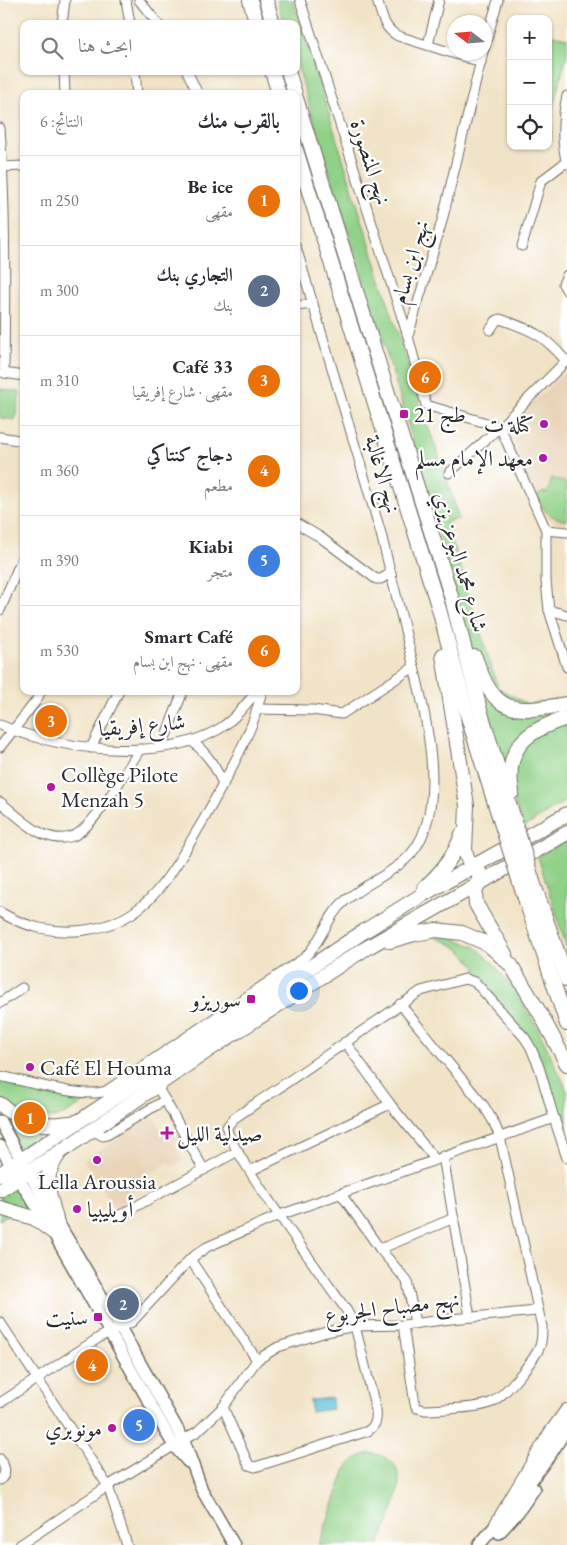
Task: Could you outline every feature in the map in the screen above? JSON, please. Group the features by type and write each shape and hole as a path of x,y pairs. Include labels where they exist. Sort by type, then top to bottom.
{"highway":[{"path":"250,0 256,20"},
{"path":"266,0 272,20"},
{"path":"273,75 278,90"},
{"path":"289,75 294,90"},
{"name":"شارع محمد البوعزيزي","path":"300,111 452,599 507,814 567,1024"},
{"name":"شارع محمد البوعزيزي","path":"300,163 438,604 467,714 507,814"},
{"path":"452,599 483,680 494,697 516,709 527,710 567,704"},
{"path":"438,604 438,623 466,793 465,850 466,856 480,875"},
{"path":"507,814 514,803 510,776 512,759 517,748 526,737 541,728 567,718"},
{"path":"567,814 488,860 480,875 475,894 476,904 541,1015 567,1064"},
{"path":"412,901 448,862 461,838 466,819"},
{"path":"0,1190 15,1170 80,1122 412,901 480,875 567,833"},
{"path":"15,1170 63,1150 156,1085 480,875"},
{"name":"شارع محمد البوعزيزي","path":"527,884 567,980"},
{"path":"363,950 421,932 436,930 454,931 484,942 511,965"},
{"path":"0,1104 18,1117 35,1124 54,1125 80,1122"},
{"path":"54,1226 48,1191 48,1179 52,1165 63,1150"},
{"path":"0,1208 54,1226"},
{"path":"496,1524 551,1433 567,1411"}],"main road":[{"path":"0,1121 15,1170"},
{"path":"0,1146 54,1226 115,1330 193,1467 202,1490 234,1545"},
{"path":"479,1545 523,1492 567,1428"},
{"path":"488,1545 518,1512 567,1437"},
{"path":"537,1484 552,1452"}],"street":[{"path":"62,20 65,0"},
{"path":"126,0 129,20"},
{"path":"141,0 152,20"},
{"name":"نهج المنصورة","path":"300,0 408,336"},
{"path":"377,0 385,26 390,32 481,62"},
{"path":"428,45 439,0"},
{"path":"492,21 498,0"},
{"name":"نهج ابن بسام","path":"481,62 442,221 408,336 426,405 500,428"},
{"path":"64,75 65,90"},
{"path":"135,75 137,90"},
{"path":"188,75 196,90"},
{"path":"522,246 541,182 567,163 564,148 567,96"},
{"path":"0,128 5,275 4,373 20,375"},
{"path":"1,167 20,166"},
{"name":"نهج الاغالبة","path":"0,1076 77,1092 94,1094 106,1091 304,958 316,945 335,912 345,900 405,860 422,840 428,823 432,782 428,724 377,520 300,260"},
{"path":"567,275 563,284 567,291"},
{"path":"300,306 313,304"},
{"path":"449,473 500,428 566,360 548,341 531,330 500,319 496,321 490,330"},
{"path":"500,428 546,530 546,582 549,610 567,666"},
{"path":"0,437 20,440"},
{"path":"300,525 320,537 376,580 391,573"},
{"path":"546,530 567,532"},
{"path":"0,610 20,563"},
{"path":"549,610 567,615"},
{"path":"256,709 312,710 342,714 414,667"},
{"path":"0,747 14,731 39,695"},
{"path":"91,748 117,695"},
{"path":"162,746 181,695"},
{"name":"شارع إفريقيا","path":"0,725 14,731 91,748 113,750 162,746 192,742 220,728 239,713 255,695"},
{"path":"0,912 25,925 52,931 90,930 110,924 132,913 156,893 170,874 223,785 252,724 261,695"},
{"path":"192,742 207,754 218,772 223,785"},
{"path":"0,802 42,834 52,837 71,837 87,826 116,786 140,748"},
{"path":"223,1407 247,1461 252,1467 259,1467 368,1431 377,1420 355,1326 238,1152 227,1131 229,1123 233,1119 400,1004 428,988 465,979 474,982 525,1038 531,1048 539,1067 567,1158"},
{"path":"0,1003 22,988"},
{"path":"400,1004 484,1106 500,1137 542,1337 541,1344 534,1358 496,1400 481,1405 425,1410 417,1408 403,1325"},
{"path":"345,1042 390,1104 439,1158 454,1218 470,1317"},
{"path":"156,1085 204,1170"},
{"path":"92,1130 103,1136 107,1135 165,1100"},
{"path":"250,1172 390,1104"},
{"path":"0,1403 37,1377 115,1330 132,1322 190,1258 214,1244 280,1215 554,1118"},
{"path":"118,1216 238,1152"},
{"path":"341,1194 380,1249 407,1282 415,1323"},
{"path":"380,1249 454,1218"},
{"path":"190,1258 257,1360"},
{"name":"نهج مصباح الجربوع","path":"20,1545 108,1486 198,1431 223,1407 257,1360 278,1347 326,1332 355,1326 403,1325 537,1311"},
{"path":"0,1322 108,1486 127,1544"},
{"path":"0,1459 5,1468 4,1476 0,1480"}],"shaded area":[{"name":"معهد الإمام مسلم","path":"567,370 567,526 554,522 541,514 524,479 513,438 518,418"},
{"path":"154,1116 163,1132 173,1127 180,1139 174,1143 184,1160 172,1167 169,1162 146,1176 149,1181 127,1193 129,1198 114,1207 84,1160"}],"green space":[{"path":"277,0 293,0 299,20 283,20"},
{"path":"300,22 422,410 443,467 459,519 446,522 498,688 527,704 567,698 567,800 523,828 475,682 436,520 388,357 300,74"},
{"path":"552,35 567,38 567,55 553,107 552,124"},
{"path":"0,389 20,392 15,420 0,418"},
{"path":"552,478 567,483 567,521 556,518 548,513 536,497 543,492 548,493"},
{"path":"567,840 567,949 538,857"},
{"path":"425,935 447,936 476,947 491,961 516,992 537,1027 567,1090 567,1150 522,1029 476,973 476,968 460,950 441,940"},
{"path":"0,1081 88,1100 66,1114 53,1118 35,1117 20,1113 0,1098"},
{"path":"0,1114 21,1126 49,1130 20,1149"},
{"path":"15,1186 32,1213 5,1216 0,1220 0,1196"},
{"path":"370,1453 386,1458 395,1466 399,1477 395,1505 379,1545 319,1545 345,1471 356,1459"}],"water":[{"path":"332,1398 333,1409 311,1412 310,1400"}],"place":[{"name":"Smart Café","path":"425,377"},
{"name":"طج 21","path":"404,414"},
{"name":"كتلة ت","path":"544,424"},
{"name":"معهد الإمام مسلم","path":"543,458"},
{"name":"Café 33","path":"51,721"},
{"name":"Collège Pilote Menzah 5","path":"51,787"},
{"name":"سوريزو","path":"251,999"},
{"name":"Café El Houma","path":"30,1067"},
{"name":"Be ice","path":"30,1118"},
{"name":"صيدلية الليل","path":"167,1133"},
{"name":"Lella Aroussia","path":"97,1160"},
{"name":"أويليبيا","path":"77,1209"},
{"name":"التجاري بنك","path":"123,1304"},
{"name":"سنيت","path":"98,1317"},
{"name":"دجاج كنتاكي","path":"92,1365"},
{"name":"Kiabi","path":"139,1425"},
{"name":"مونوبري","path":"112,1428"}]}
